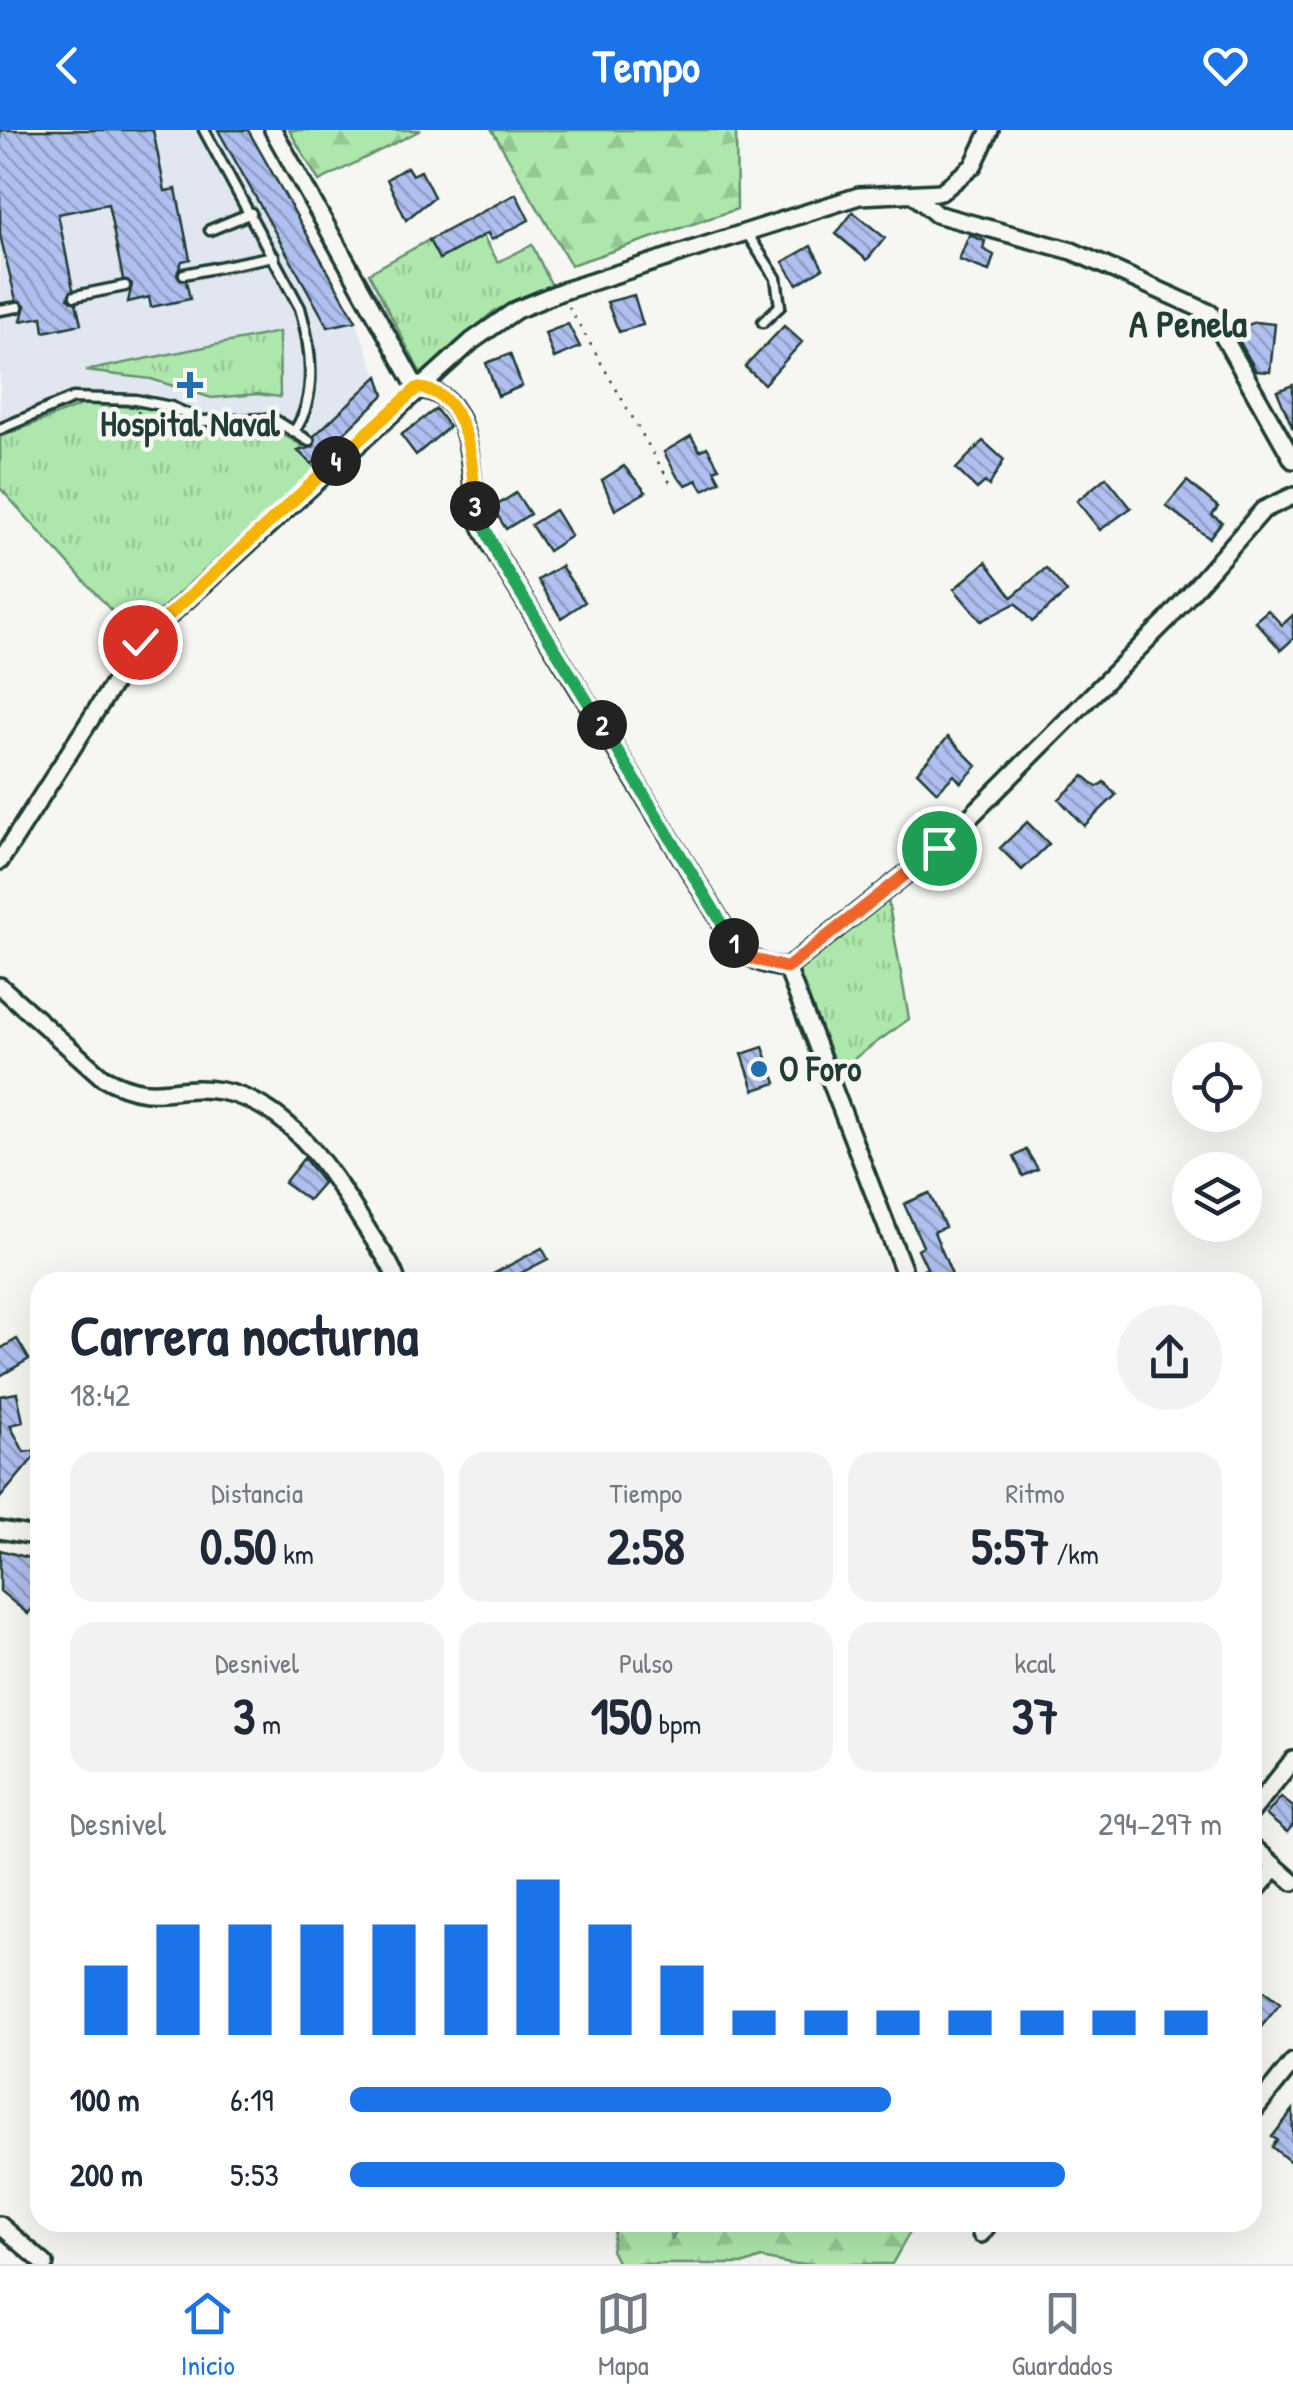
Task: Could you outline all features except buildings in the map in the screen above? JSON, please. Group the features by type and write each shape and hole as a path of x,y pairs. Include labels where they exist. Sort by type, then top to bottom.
{"street":[{"path":"273,130 417,388"},
{"path":"0,861 140,642 329,458 516,310 560,292 858,196 941,192 972,166 990,130"},
{"path":"915,196 936,214 1072,252 1210,314 1293,460"},
{"path":"417,388 435,390 448,401 472,450 476,514 500,560 734,944 746,957 787,968"},
{"path":"787,968 939,848 1168,620 1263,510 1293,496"},
{"path":"787,968 904,1272"},
{"path":"0,986 102,1076 122,1088 148,1096 226,1092 265,1108 321,1156 391,1272"},
{"path":"0,1530 30,1535"},
{"path":"1262,1799 1293,1760"},
{"path":"1262,1854 1293,1882"},
{"path":"1262,1884 1276,1866"},
{"path":"1262,2101 1293,2062"},
{"path":"0,2224 45,2264"}],"lane":[{"path":"204,130 274,256 306,330 309,410 296,430"},
{"path":"210,230 251,214"},
{"path":"746,232 776,278 780,306 763,322"},
{"path":"184,274 274,256"},
{"path":"75,296 125,286"},
{"path":"0,310 18,307"},
{"path":"0,429 74,398 136,400 171,407 203,421 273,419 309,441"}],"path":[{"path":"560,292 672,488"},
{"path":"136,400 142,435"}],"shaded area":[{"name":"Hospital Naval","path":"0,130 248,130 356,321 384,395 313,464 317,471 0,488"}],"green space":[{"path":"289,130 421,130 319,181"},
{"path":"492,130 736,130 737,209 571,265"},
{"path":"483,236 498,262 532,245 552,286 494,311 421,374 369,273 429,240 440,259"},
{"path":"279,332 280,397 258,394 212,398 151,379 85,371"},
{"path":"84,404 150,408 201,426 267,426 303,446 299,451 318,471 137,639 0,488 0,437"},
{"path":"888,900 909,1019 838,1070 797,970"},
{"path":"614,2232 670,2232 672,2238 676,2232 910,2232 892,2264 790,2264 761,2258 745,2264 618,2264 611,2250"}],"place":[{"name":"Hospital Naval","path":"190,385"},
{"name":"O Foro","path":"759,1069"}],"district":[{"name":"A Penela","path":"1188,324"}],"route":[{"path":"140,642 417,388 435,390 448,401 472,450 476,514 500,560 734,944 746,957 787,968 939,848"}]}
